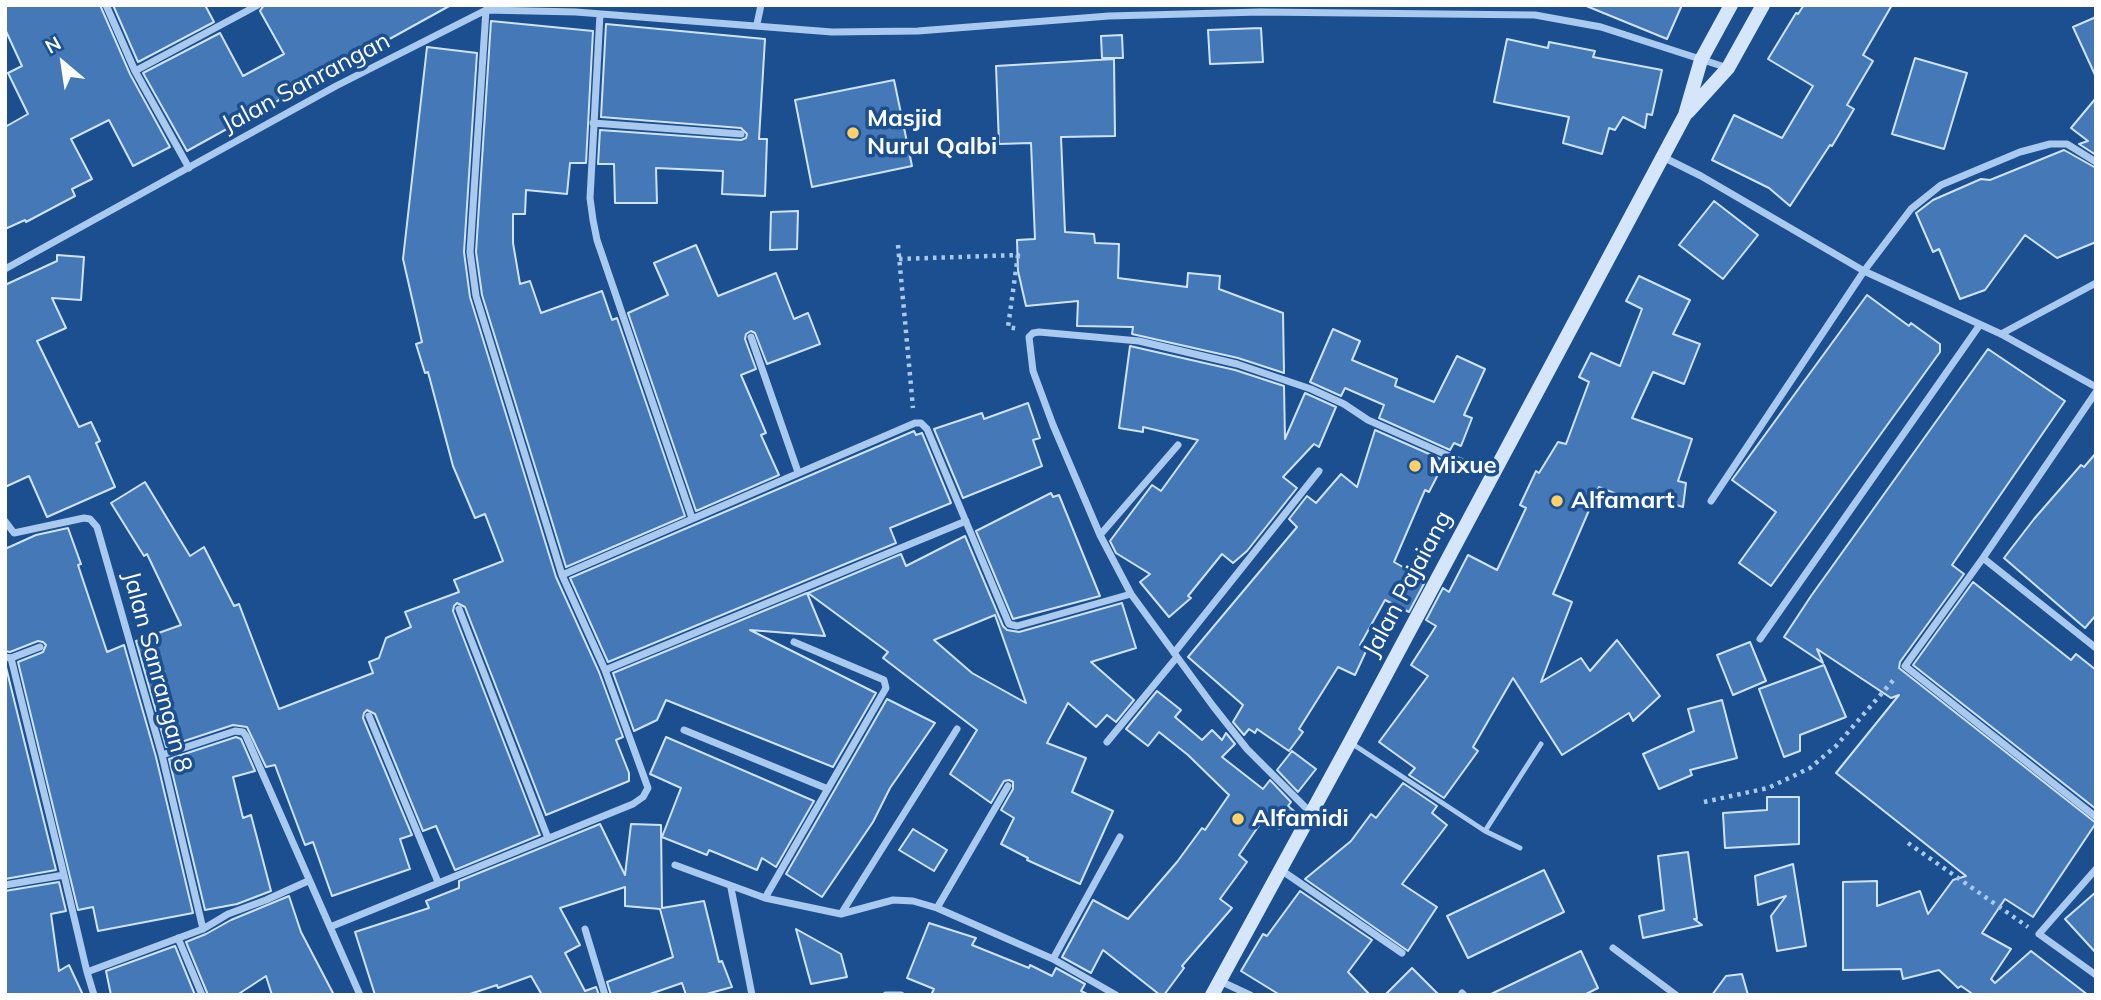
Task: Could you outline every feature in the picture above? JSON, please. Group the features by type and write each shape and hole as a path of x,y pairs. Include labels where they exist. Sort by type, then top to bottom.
{"main road":[{"name":"Jalan Pajaiang","path":"1212,995 1685,116 1701,60 1731,5"},
{"path":"1685,116 1728,68 1763,5"}],"street":[{"path":"106,5 135,71 190,168"},
{"path":"135,71 258,5"},
{"path":"475,5 476,15"},
{"path":"757,24 761,5"},
{"path":"330,927 634,804 643,797 648,788 604,670 562,576 472,277 471,214 486,9 576,9 600,14 757,24 832,32 918,31 1109,16 1259,12 1535,15 1601,27 1728,68"},
{"name":"Jalan Sanrangan","path":"5,269 336,86 486,9"},
{"path":"600,14 590,198 597,240 692,518"},
{"path":"593,123 741,134"},
{"path":"1711,501 1864,271 1911,209 1941,185 2020,152 2050,144 2067,144 2096,162"},
{"path":"1662,157 1701,176 1864,271 2001,334 2096,389 1983,558 1905,666 2096,817"},
{"path":"2001,334 2096,283"},
{"path":"1760,639 1979,326"},
{"path":"1310,812 1247,749 1131,594 1100,535 1053,425 1033,371 1029,337 1033,332 1139,341 1237,363 1311,389 1344,404 1368,420 1492,475"},
{"path":"751,337 798,472"},
{"path":"562,576 798,472 915,423 921,423 927,429 1009,624 1017,626 1131,594"},
{"path":"1100,535 1178,445"},
{"path":"1107,742 1320,471"},
{"name":"Jalan Sanrangan 8","path":"5,521 14,534 84,518 90,519 97,527 162,755 203,929"},
{"path":"604,670 966,521"},
{"path":"1983,558 2093,646 2096,636"},
{"path":"459,609 548,838"},
{"path":"765,898 886,688 886,682 794,642"},
{"path":"40,647 8,658 94,995"},
{"path":"369,716 438,882"},
{"path":"841,914 957,729"},
{"path":"684,730 828,789"},
{"path":"162,755 235,731 243,732 249,740 308,881 360,995"},
{"path":"937,908 1008,786"},
{"path":"1053,959 1120,837"},
{"path":"675,866 765,898 841,914 893,900 913,901 937,908 1053,959 1116,995"},
{"path":"2096,869 2039,934 2096,975"},
{"path":"1281,870 1402,953"},
{"path":"5,885 64,875"},
{"path":"87,972 203,929 228,914 308,881"},
{"path":"731,888 752,995"},
{"path":"585,929 605,995"},
{"path":"178,938 202,995"},
{"path":"1613,948 1676,995"},
{"path":"1220,981 1250,995"},
{"path":"886,995 901,995"}],"lane":[{"path":"1350,742 1485,831 1520,848"},
{"path":"1485,831 1541,744"}],"path":[{"path":"898,245 915,423"},
{"path":"899,260 1018,255 1008,327 1033,332"},
{"path":"1704,802 1768,788 1810,768 1845,737 1905,666"},
{"path":"1908,844 2039,934"}],"building":[{"path":"5,5 100,5 130,74 170,147 133,166 109,120 71,139 92,179 72,189 75,196 26,222 25,220 5,229 5,127 28,114 8,73 22,66 5,29"},
{"path":"113,5 205,5 214,22 138,62"},
{"path":"264,5 451,5 187,151 143,73 220,33 243,76 284,54 260,11"},
{"path":"1584,5 1682,5 1667,39"},
{"path":"1804,5 1892,5 1863,55 1873,61 1847,105 1854,109 1790,206 1769,188 1712,160 1734,115 1782,138 1813,86 1768,59 1796,13 1798,14"},
{"path":"2096,17 2096,77 2073,27"},
{"path":"491,21 593,31 586,163 570,163 567,194 526,190 525,214 513,214 513,243 520,284 530,281 541,313 602,291 612,320 617,318 685,516 566,567 482,295 476,252"},
{"path":"606,24 765,39 759,139 767,139 765,196 722,194 723,171 656,168 657,203 615,203 614,164 598,164 600,130 741,140 746,138 747,134 741,128 601,117"},
{"path":"1261,28 1263,62 1210,64 1208,30"},
{"path":"1122,35 1123,58 1102,58 1101,36"},
{"path":"1507,39 1548,48 1549,42 1595,51 1593,57 1662,70 1652,115 1647,114 1645,128 1623,117 1615,130 1609,128 1602,154 1563,143 1569,117 1494,102"},
{"path":"427,47 477,53 464,252 470,297 556,577 599,672 623,737 616,740 629,773 629,781 546,815 465,607 457,603 453,611 540,835 455,870 436,826 423,831 375,714 367,710 363,718 412,835 400,839 410,869 332,896 313,842 305,845 275,765 266,767 247,727 233,725 166,747 136,641 181,625 147,554 144,556 111,503 145,482 190,556 204,547 234,606 239,604 279,709 373,673 369,662 379,658 386,638 411,627 405,612 459,592 454,580 503,561 485,514 475,518 453,466 428,372 425,373 416,344 422,342 403,259"},
{"path":"1915,58 1967,73 1944,149 1892,134"},
{"path":"1114,59 1115,136 1061,137 1065,232 1094,234 1095,243 1119,244 1118,278 1187,287 1188,273 1220,276 1219,289 1283,313 1284,373 1238,358 1132,334 1133,327 1077,326 1078,301 1026,306 1018,271 1017,240 1035,239 1031,143 999,144 996,66"},
{"name":"Masjid Nurul Qalbi","path":"894,80 912,166 812,187 795,100"},
{"path":"2096,98 2096,155 2079,144 2088,141 2071,128"},
{"path":"2064,150 2096,168 2096,242 2057,258 2025,235 1985,290 1960,299 1939,249 1933,252 1916,213 1933,200 1981,179 1990,180"},
{"path":"1714,201 1758,235 1723,279 1679,245"},
{"path":"798,211 797,249 770,250 771,212"},
{"path":"696,245 718,296 776,273 794,319 808,313 820,344 767,364 755,333 751,331 746,334 745,339 756,369 741,375 766,433 761,435 779,475 696,511 628,313 668,295 654,263"},
{"path":"57,255 84,257 81,300 52,298 66,328 37,341 79,427 91,422 100,441 96,443 115,487 47,517 29,476 5,487 5,285 57,261"},
{"path":"1639,276 1690,300 1673,334 1700,344 1684,384 1653,372 1632,418 1692,439 1678,481 1686,483 1683,507 1644,495 1642,504 1599,487 1553,594 1572,602 1541,682 1581,658 1590,671 1617,640 1660,696 1633,721 1629,713 1562,755 1513,678 1473,747 1478,751 1444,798 1409,775 1415,768 1379,742 1428,676 1411,665 1436,626 1426,620 1443,588 1449,592 1468,555 1497,570 1526,508 1520,505 1536,471 1539,473 1558,442 1566,444 1589,382 1579,377 1591,353 1620,366 1642,309 1626,301"},
{"path":"1867,295 1909,326 1911,323 1940,344 1940,352 1771,586 1739,563 1776,512 1732,480"},
{"path":"1333,329 1360,341 1352,360 1397,379 1395,386 1434,402 1457,356 1485,369 1464,415 1472,418 1461,446 1454,443 1450,450 1379,418 1384,405 1345,388 1341,396 1310,382"},
{"path":"1130,346 1235,370 1284,386 1285,439 1305,393 1336,407 1319,447 1314,444 1283,477 1297,488 1247,551 1233,563 1222,554 1188,596 1191,598 1169,617 1140,582 1150,574 1116,553 1110,541 1152,485 1161,491 1198,440 1143,427 1143,432 1119,428"},
{"path":"1988,349 2065,401 1952,565 1964,574 1900,662 1899,668 2096,823 2033,917 2005,899 1982,933 2011,949 1991,979 1995,983 2031,951 2088,995 1974,995 1961,986 1958,988 1939,970 1903,979 1901,969 1843,970 1843,882 1877,881 1877,906 1920,891 1928,914 1953,880 1966,876 1836,773 1899,695 1891,698 1817,649 1823,663 1784,637"},
{"path":"1028,403 1040,438 1033,440 1042,466 963,498 934,429 982,413 984,419"},
{"path":"1375,430 1445,461 1429,492 1425,490 1394,562 1426,580 1409,612 1385,600 1360,645 1367,649 1355,675 1338,667 1299,729 1303,732 1289,751 1257,729 1255,733 1249,729 1244,735 1233,722 1243,705 1188,657 1297,527 1289,519 1307,496 1316,503 1341,474 1357,487"},
{"path":"914,431 916,435 922,433 951,503 890,528 896,543 608,662 570,578"},
{"path":"2096,453 2096,615 2085,628 2004,558 2081,465 2084,467"},
{"path":"1051,493 1053,497 1059,495 1100,596 1013,619 976,531"},
{"path":"68,528 107,652 124,645 156,757 193,913 98,931 93,907 78,910 18,662 43,652 46,645 38,641 10,652 5,651 5,549 36,535"},
{"path":"965,536 1007,630 1019,632 1122,603 1136,648 1091,662 1134,700 1116,722 1107,715 1096,727 1068,703 1047,743 1086,758 1072,792 1113,811 1080,884 1027,860 1028,858 1001,844 1014,818 1001,810 1013,789 1013,782 1004,781 991,803 950,774 977,730 883,658 888,652 808,593 901,554 906,566","holes":["995,615 1026,703 972,673 934,640"]},
{"path":"1973,582 2071,660 2076,654 2096,670 2096,809 1913,665"},
{"path":"807,593 825,636 750,630 876,693 833,767 666,700 657,720 634,731 613,673"},
{"path":"1750,642 1766,681 1733,695 1717,655"},
{"path":"5,663 56,870 5,879"},
{"path":"1824,665 1846,717 1800,735 1800,751 1784,757 1759,689"},
{"path":"1157,691 1181,710 1175,717 1202,740 1212,730 1222,740 1226,733 1235,744 1222,757 1263,789 1270,780 1291,802 1288,806 1294,811 1279,829 1264,818 1239,855 1247,862 1220,899 1232,908 1182,966 1184,968 1164,995 1160,995 1103,950 1091,973 1062,957 1093,900 1128,919 1202,828 1205,830 1229,795 1188,755 1159,732 1148,746 1126,729"},
{"path":"887,699 935,723 890,788 873,822 822,897 786,874"},
{"path":"1722,700 1737,758 1690,770 1692,775 1659,789 1643,754 1694,731 1688,709"},
{"path":"236,737 241,739 255,771 233,777 243,818 251,815 271,891 237,904 205,910 169,759"},
{"path":"666,737 814,801 776,867 762,858 757,870 709,850 707,855 662,837 681,788 650,774"},
{"path":"1292,751 1316,769 1298,792 1277,770"},
{"path":"1403,783 1437,806 1432,813 1447,825 1402,884 1437,907 1408,951 1305,879 1351,841 1371,814 1376,818"},
{"path":"1767,797 1799,797 1799,844 1725,848 1723,813 1767,810"},
{"path":"600,824 625,875 631,824 661,825 662,908 704,901 719,962 722,961 732,987 703,995 686,995 682,983 647,995 611,995 607,982 673,957 660,909 625,906 625,887 560,908 580,945 565,953 585,991 596,987 599,995 542,995 531,976 498,988 497,985 467,995 375,995 355,932 429,908 426,901 459,888 459,881"},
{"path":"913,829 947,850 934,871 899,850"},
{"path":"1688,852 1697,919 1694,919 1702,925 1643,938 1639,916 1664,910 1658,856"},
{"path":"1793,864 1806,946 1777,951 1771,916 1786,896 1758,905 1755,876"},
{"path":"1544,870 1564,912 1468,958 1447,916"},
{"path":"59,882 66,911 51,914 59,971 69,965 83,995 5,995 5,891"},
{"path":"1300,891 1372,940 1348,972 1370,995 1280,995 1241,971 1263,934 1267,936"},
{"path":"2096,892 2096,953 2065,919"},
{"path":"289,896 301,932 334,995 272,995 266,976 237,995 208,995 186,942"},
{"path":"929,923 976,938 972,945 1029,968 1030,965 1052,976 1056,968 1085,984 1081,991 1089,995 931,995 934,989 907,978"},
{"path":"796,929 841,954 847,977 811,984"},
{"path":"175,946 195,995 111,995 106,971"},
{"path":"1581,951 1598,988 1584,995 1489,995"},
{"path":"1412,968 1439,995 1385,995"},
{"path":"1742,974 1748,995 1712,995 1726,976"}],"place":[{"name":"Masjid Nurul Qalbi","path":"853,133"},
{"name":"Mixue","path":"1415,466"},
{"name":"Alfamart","path":"1557,501"},
{"name":"Alfamidi","path":"1238,819"}]}
